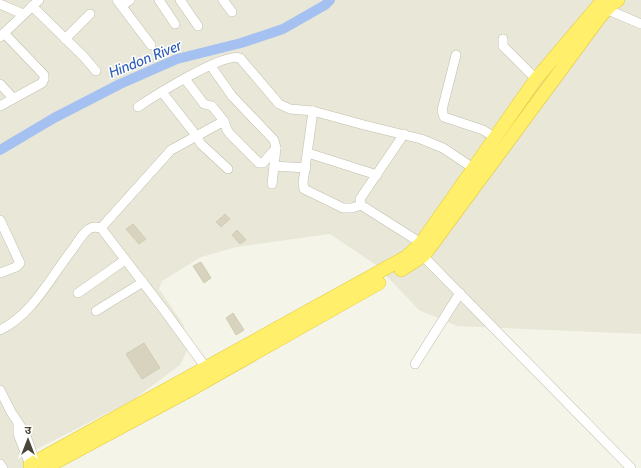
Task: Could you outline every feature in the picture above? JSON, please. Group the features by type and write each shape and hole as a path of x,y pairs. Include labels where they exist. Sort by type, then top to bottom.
{"highway":[{"path":"209,373 406,258 421,243 536,79 606,3"},
{"path":"36,466 412,264 423,256 600,16 606,3"}],"street":[{"path":"130,0 119,3 151,45"},
{"path":"159,0 175,24"},
{"path":"180,0 198,26"},
{"path":"223,0 232,12"},
{"path":"0,106 42,83 44,79 44,75 2,35 35,3 65,39 96,71"},
{"path":"606,3 641,24"},
{"path":"0,4 23,14"},
{"path":"65,39 90,14"},
{"path":"503,39 503,46 536,79"},
{"path":"456,55 442,115 483,130 494,137"},
{"path":"138,107 185,79 211,66 234,57 240,58 279,104 290,109 314,111 434,143 473,168"},
{"path":"211,66 232,96 274,140 276,148 272,184"},
{"path":"185,79 204,104 212,106 224,122 230,134 261,164 276,148"},
{"path":"0,84 13,98"},
{"path":"162,92 200,144 228,169"},
{"path":"314,111 303,186 307,191 343,208 360,205 421,243"},
{"path":"101,228 166,155 175,147 224,122"},
{"path":"360,205 360,199 404,134"},
{"path":"308,153 377,174"},
{"path":"274,166 306,168"},
{"path":"0,220 20,263 16,267 0,273"},
{"path":"0,330 18,319 31,305 88,230 93,227 101,228 164,310 209,373"},
{"path":"423,256 631,468"},
{"path":"78,294 125,260"},
{"path":"96,311 142,282"},
{"path":"416,364 460,293"},
{"path":"0,390 11,412 18,421 18,434 36,466"},
{"path":"0,464 3,468"}],"shaded area":[{"path":"0,0 641,0 641,334 457,326 419,310 376,265 330,234 237,247 201,257 162,281 159,289 183,324 189,347 180,365 133,400 23,456 26,468 0,468"}],"building":[{"path":"225,214 230,219 221,227 216,222"},
{"path":"133,224 146,239 139,244 126,229"},
{"path":"237,230 246,240 240,244 232,235"},
{"path":"201,262 211,278 204,283 193,266"},
{"path":"233,313 244,330 236,335 226,318"},
{"path":"144,343 160,368 142,379 126,354"}],"waterway":[{"name":"Hindon River","path":"0,150 54,118 120,84 177,59 241,43 283,29 325,5 330,0"}]}
